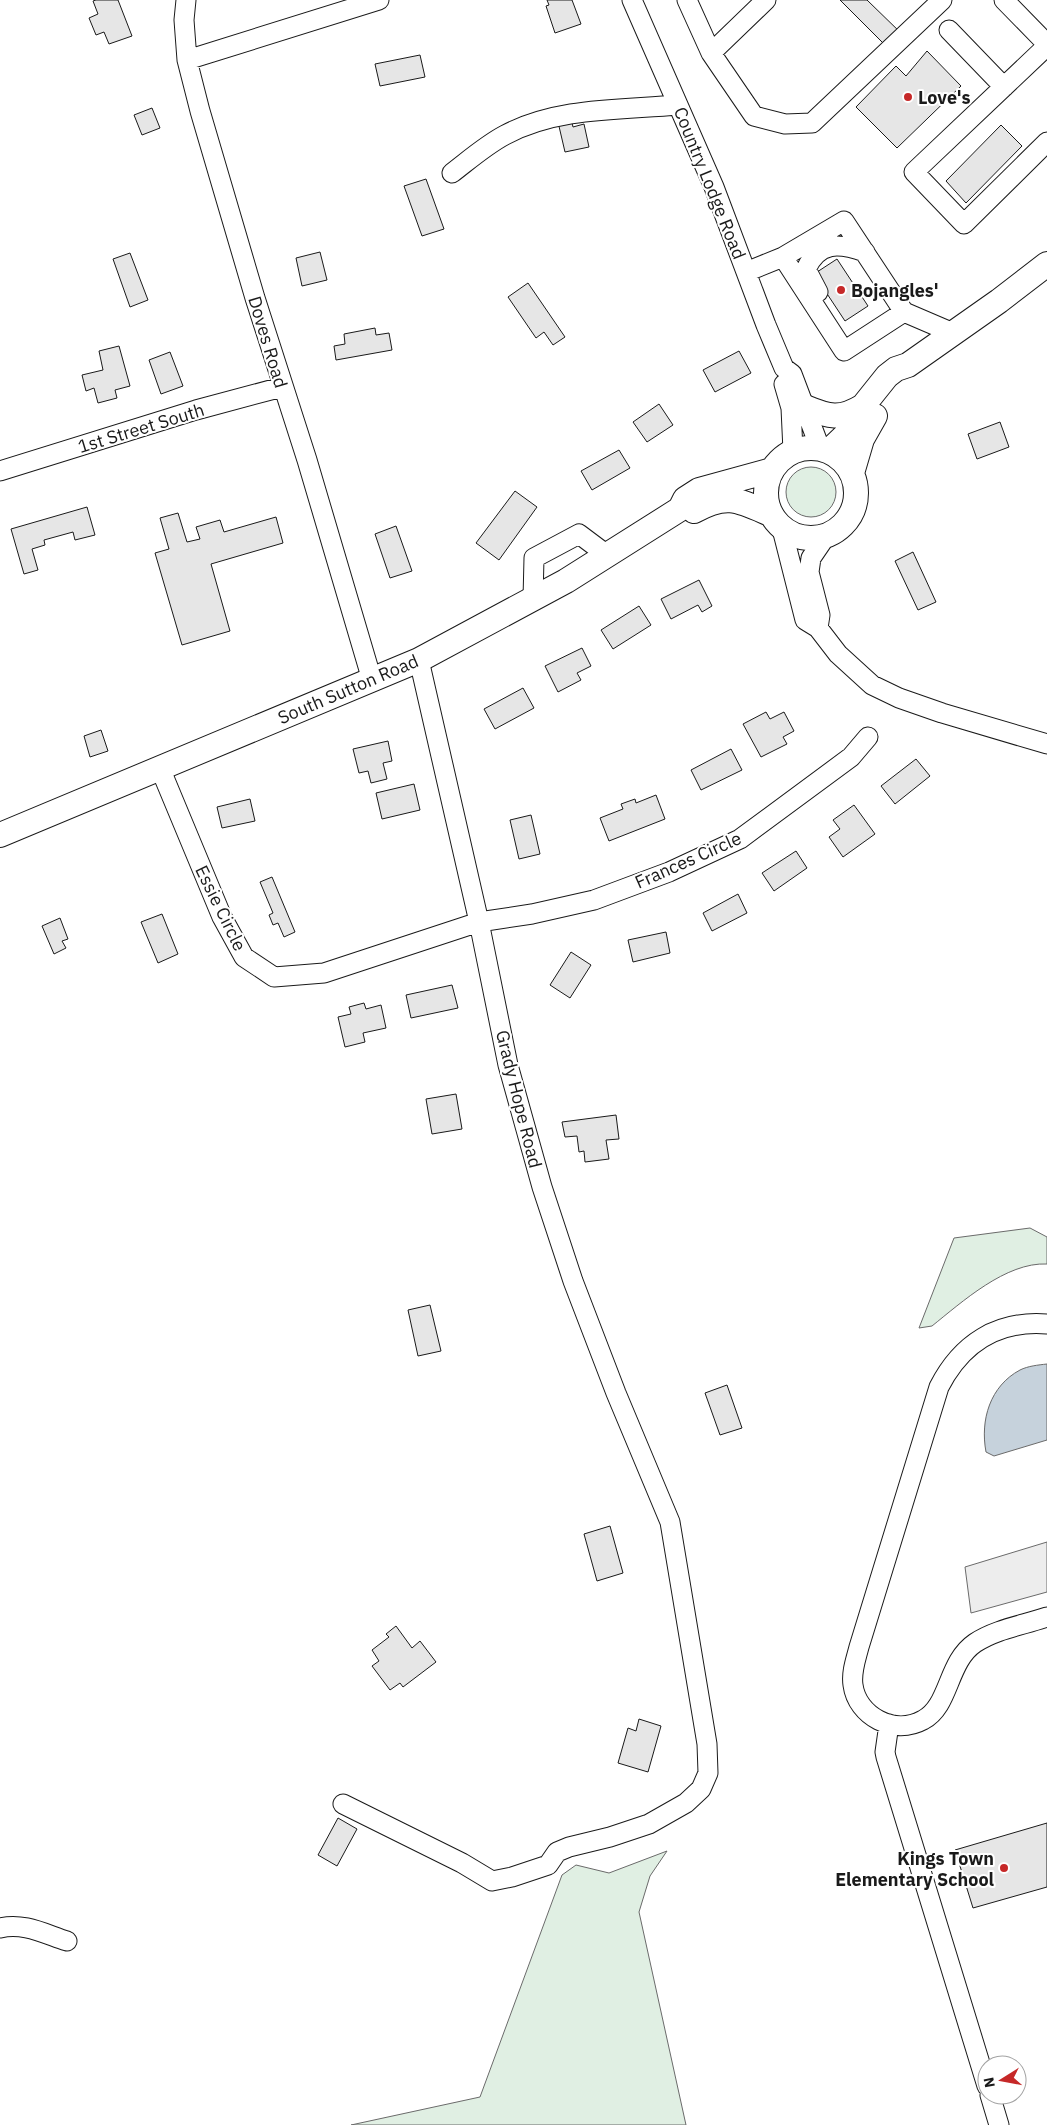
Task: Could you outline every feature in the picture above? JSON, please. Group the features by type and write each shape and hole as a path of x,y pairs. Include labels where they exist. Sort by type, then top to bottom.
{"main road":[{"path":"824,450 852,429 864,406 892,372 908,365 1047,264"},
{"path":"852,473 862,439 878,408 904,378 908,365"},
{"path":"805,407 828,416 850,414 864,406"},
{"path":"806,448 824,450 846,464 852,473 856,488 856,503 850,518 840,529 826,536 811,539 796,536 776,522 765,499 766,484 772,470 781,458 793,451 806,448"},
{"name":"South Sutton Road","path":"0,835 419,660 533,599 607,555 680,509 685,499 699,490 772,470"},
{"name":"South Sutton Road","path":"680,509 692,512 720,501 738,500 776,522"}],"street":[{"name":"Doves Road","path":"186,0 184,20 187,60 282,387 306,460 372,680"},
{"path":"187,60 379,0"},
{"name":"Country Lodge Road","path":"632,0 714,186 784,368 783,378 791,408 793,451"},
{"path":"687,0 711,53 754,116 785,124 812,122 942,0"},
{"path":"711,53 766,0"},
{"path":"1004,0 1047,45 914,172 964,224 1047,142"},
{"path":"949,30 1004,87"},
{"path":"452,173 505,135 547,119 582,113 678,105"},
{"path":"746,272 783,257 844,221 904,312 953,332"},
{"path":"854,344 811,282 806,269 812,257 822,250 835,246 845,245 865,252"},
{"path":"783,257 844,351 904,312"},
{"name":"Country Lodge Road","path":"784,368 792,374 812,430 824,450"},
{"name":"1st Street South","path":"0,471 196,410 282,387"},
{"path":"776,522 805,620 818,628 838,654 872,685 899,698 942,713 1047,744"},
{"path":"533,599 534,558 579,534 607,555"},
{"path":"818,628 820,615 809,572 811,558 826,536"},
{"name":"Grady Hope Road","path":"343,1804 446,1855 492,1881 512,1877 548,1865 557,1852 569,1847 610,1838 649,1824 686,1802 701,1789 708,1773 707,1744 670,1522 616,1393 577,1291 542,1187 508,1066 478,922 419,660"},
{"name":"Frances Circle","path":"478,922 532,914 594,900 668,872 740,839 851,757 868,737"},
{"name":"Essie Circle","path":"160,768 226,925 244,957 274,977 324,973 478,922"},
{"path":"1047,1324 1021,1324 978,1340 954,1361 939,1387 854,1670 854,1688 861,1706 869,1714 889,1724 907,1725 922,1720 932,1713 939,1703 956,1664 964,1652 975,1643 992,1634 1047,1617"},
{"path":"889,1724 886,1757 977,2055"},
{"path":"0,1928 11,1925 30,1928 67,1941"},
{"path":"993,2105 999,2125"}],"green space":[{"path":"811,467 820,469 831,478 836,492 834,501 825,512 811,517 802,515 791,506 786,492 788,483 797,472"},
{"path":"1030,1228 1047,1237 1047,1264 1016,1269 1001,1276 971,1295 932,1326 919,1328 954,1238"},
{"path":"667,1851 650,1876 639,1912 686,2125 351,2125 480,2097 562,1875 576,1865 609,1873"}],"shaded area":[{"path":"1047,1364 1047,1440 994,1456 986,1452 986,1416 994,1395 1001,1385 1020,1370"},
{"path":"1047,1542 1047,1592 971,1613 965,1567"}],"building":[{"path":"118,0 132,36 109,44 104,32 96,35 89,18 98,14 93,1"},
{"path":"547,0 572,0 581,24 555,33 546,6 549,5"},
{"name":"Love's","path":"840,0 867,0 903,35 889,49"},
{"name":"Love's","path":"927,51 961,86 897,148 856,107 896,66 906,76"},
{"path":"420,55 425,77 380,86 375,64"},
{"path":"152,108 160,128 142,135 134,115"},
{"path":"571,119 573,127 584,124 589,147 565,152 558,122"},
{"name":"Love's","path":"1001,125 1022,146 966,203 946,181"},
{"path":"426,179 444,229 422,236 404,186"},
{"path":"320,252 327,280 302,286 296,258"},
{"path":"130,253 148,300 130,307 113,259"},
{"name":"Bojangles'","path":"837,259 868,306 845,321 814,274"},
{"path":"528,283 565,337 553,345 544,332 536,338 508,297"},
{"path":"375,328 376,335 389,333 392,350 336,360 334,346 345,344 344,334"},
{"path":"119,346 130,386 115,390 117,398 98,403 94,388 86,391 82,375 103,370 99,351"},
{"path":"739,351 751,373 715,392 703,370"},
{"path":"170,352 183,386 161,394 149,360"},
{"path":"659,404 673,425 647,442 633,422"},
{"path":"1000,422 1009,447 977,459 968,434"},
{"path":"619,450 630,468 592,490 581,471"},
{"path":"515,491 537,507 499,560 476,543"},
{"path":"87,507 95,535 75,540 73,532 44,540 45,545 32,549 38,570 24,574 11,529"},
{"path":"178,513 187,542 200,539 196,527 220,520 224,532 276,517 283,543 211,564 230,631 182,645 155,553 169,549 160,518"},
{"path":"396,526 412,571 390,578 375,534"},
{"path":"913,552 936,602 918,610 895,561"},
{"path":"699,580 712,606 702,612 698,605 671,619 661,599"},
{"path":"639,606 651,625 613,649 601,630"},
{"path":"582,648 591,666 577,673 581,680 558,692 545,666"},
{"path":"523,688 534,708 495,729 484,709"},
{"path":"766,712 770,719 784,712 794,731 783,737 787,744 761,757 743,724"},
{"path":"101,730 108,751 90,757 84,736"},
{"path":"388,741 392,761 383,763 387,779 371,783 368,771 359,773 353,749"},
{"path":"731,749 742,770 701,790 691,770"},
{"path":"916,759 930,776 895,804 881,786"},
{"path":"414,784 420,810 382,819 376,793"},
{"path":"656,795 665,819 609,841 600,818 623,809 621,804 635,799 636,803"},
{"path":"250,799 255,821 222,828 217,807"},
{"path":"854,805 875,834 843,857 829,837 840,829 833,820"},
{"path":"531,815 540,854 519,859 510,820"},
{"path":"796,851 807,868 774,891 762,873"},
{"path":"272,877 295,932 284,937 278,923 273,925 269,915 273,913 260,882"},
{"path":"738,894 747,913 712,931 703,913"},
{"path":"162,914 178,954 158,963 141,922"},
{"path":"60,918 68,939 62,941 66,948 54,954 42,926"},
{"path":"666,932 670,953 633,962 628,940"},
{"path":"571,952 591,965 570,998 550,985"},
{"path":"452,985 458,1008 411,1018 406,995"},
{"path":"364,1003 366,1009 381,1005 386,1028 363,1033 365,1042 345,1047 338,1017 351,1014 349,1007"},
{"path":"456,1094 462,1129 432,1134 426,1099"},
{"path":"616,1115 619,1139 606,1140 609,1159 585,1162 584,1151 579,1152 577,1136 565,1137 562,1122"},
{"path":"430,1305 441,1351 418,1356 408,1310"},
{"path":"727,1385 742,1428 720,1435 705,1393"},
{"path":"610,1526 623,1573 597,1581 584,1534"},
{"path":"396,1626 412,1648 420,1641 436,1662 403,1687 400,1683 390,1690 372,1666 379,1661 372,1650 389,1637 386,1634"},
{"path":"639,1719 661,1726 648,1772 618,1763 628,1728 636,1731"},
{"path":"338,1818 357,1829 337,1866 318,1855"},
{"name":"Kings Town Elementary School","path":"1047,1823 1047,1887 973,1908 955,1850"}],"place":[{"name":"Love's","path":"908,97"},
{"name":"Bojangles'","path":"841,290"},
{"name":"Kings Town Elementary School","path":"1004,1868"}]}
